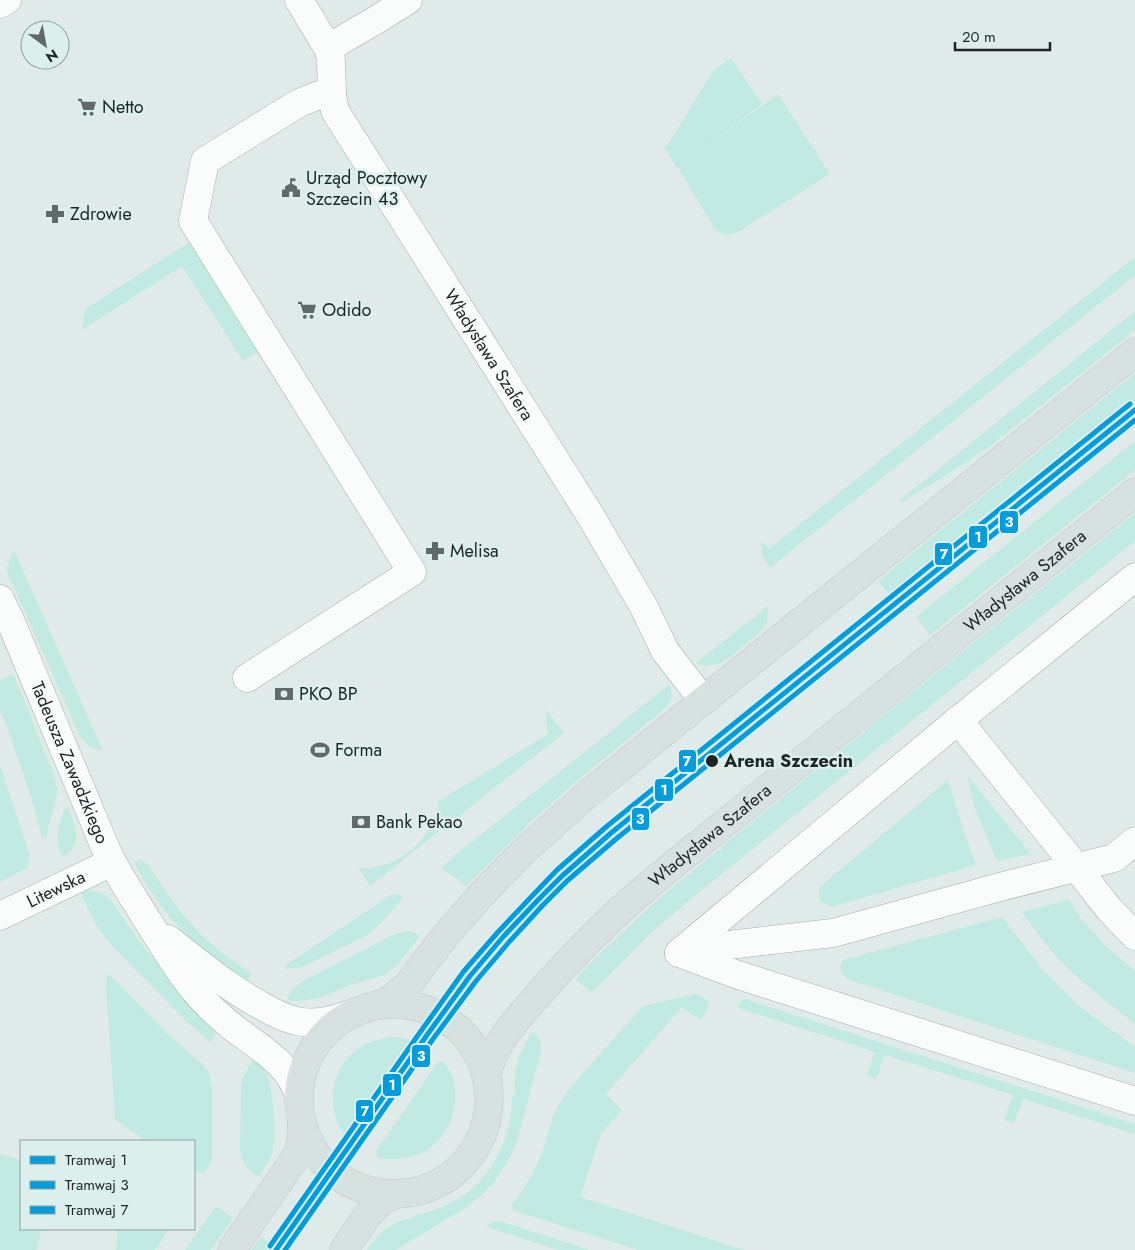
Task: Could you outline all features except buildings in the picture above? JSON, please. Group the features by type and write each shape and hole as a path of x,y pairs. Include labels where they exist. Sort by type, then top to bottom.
{"main road":[{"path":"232,1250 298,1154 301,1143 302,1123 299,1096 305,1065 315,1046 336,1023 365,1009 388,1001 407,986 445,936 480,896 545,831 584,796 1135,352"},
{"name":"Władysława Szafera","path":"487,1080 488,1066 502,1039 562,968 615,915 678,861 1135,492"},
{"path":"344,1250 379,1203 391,1196 433,1185 451,1174 466,1159 478,1142 486,1121 489,1101 487,1080 480,1059 469,1041 446,1019 427,1010 407,1005 385,1004 365,1009"},
{"path":"302,1123 307,1138 318,1156 332,1171 342,1178 370,1190 402,1193"}],"street":[{"path":"0,4 7,0"},
{"name":"Władysława Szafera","path":"299,0 329,50 332,96 335,110 590,515 644,608 665,651 703,700"},
{"path":"329,50 340,41 408,0"},
{"path":"247,678 412,572 193,221 206,160 299,103 318,95 332,96"},
{"path":"679,953 958,720 1135,577"},
{"name":"Tadeusza Zawadzkiego","path":"0,599 112,862 130,894 175,965 198,994 220,1017 269,1054 284,1068 292,1078 299,1096"},
{"path":"958,720 1108,909 1135,936"},
{"path":"679,953 729,945 834,933 1114,858 1135,841"},
{"name":"Litewska","path":"0,916 112,862"},
{"name":"Tadeusza Zawadzkiego","path":"149,922 164,936 233,989 280,1015 308,1022 335,1019 365,1009"},
{"path":"679,953 738,975 1135,1101"}],"green space":[{"path":"731,58 762,104 686,162 778,94 830,174 740,231 727,235 715,229 679,167 677,168 665,149 714,70"},
{"path":"191,241 261,350 243,361 182,266 82,330 85,309"},
{"path":"1135,257 1135,275 770,568 762,555 761,540 769,549"},
{"path":"1135,311 1135,330 1133,332 1129,333 1002,435 1000,439 961,466 902,502 900,500"},
{"path":"1135,373 1135,402 892,598 878,581"},
{"path":"1135,441 1135,470 930,635 916,617"},
{"path":"1135,513 1135,541 692,898 650,934 592,993 576,979 594,959 654,903 718,850 722,849 721,847"},
{"path":"14,550 103,751 88,745 78,732 6,569"},
{"path":"768,606 767,623 761,631 726,660 722,661 723,663 706,666 696,663"},
{"path":"13,674 57,786 47,837 42,838 32,800 0,711 0,680"},
{"path":"670,684 672,698 664,709 573,784 534,819 466,886 442,868 455,855"},
{"path":"545,709 564,733 370,886 358,868 387,864 400,858 421,840 429,829 439,801 548,734"},
{"path":"0,765 30,856 27,868 0,882"},
{"path":"967,775 1031,854 997,861 974,806"},
{"path":"948,780 976,865 831,907 820,901 819,888"},
{"path":"68,807 75,828 76,840 70,852 63,857 58,846 59,825"},
{"path":"141,860 149,866 161,885 194,927 214,946 251,974 246,984 196,944 170,917 150,890 134,862"},
{"path":"86,890 102,893 111,900 146,950 177,986 219,1027 211,1043 186,1021 108,941 97,927 80,892"},
{"path":"397,893 403,897 389,914 368,934 303,967 284,969 286,965 386,898"},
{"path":"1069,900 1082,920 1106,946 1135,971 1135,1024 1069,969 1045,943 1022,912"},
{"path":"1002,917 1043,970 1079,1006 1135,1047 1135,1073 849,980 842,974 840,967 843,960"},
{"path":"408,931 420,936 398,964 384,975 351,985 319,998 287,1001 293,989 303,981 397,933"},
{"path":"108,973 171,1037 207,1070 212,1088 212,1157 210,1164 204,1171 195,1173 195,1140 150,1140 147,1138 144,1140 115,1119 106,985"},
{"path":"695,994 704,997 709,1004 700,1020 682,1007 606,1094 622,1110 601,1134 580,1197 744,1250 638,1250 511,1209 511,1206 523,1190 537,1165 554,1113 568,1090 643,1006"},
{"path":"745,999 1135,1124 1135,1134 1023,1099 1014,1123 1004,1120 1013,1095 885,1055 876,1079 867,1075 875,1052 738,1008 740,1002"},
{"path":"533,1031 540,1040 541,1051 518,1138 508,1161 491,1187 489,1186 485,1192 467,1207 396,1250 367,1250 387,1228 398,1222 414,1218 415,1215 445,1206 460,1198 485,1175 495,1161 508,1130 512,1096 515,1096 516,1068 523,1047"},
{"path":"393,1037 410,1039 411,1046 349,1134 346,1135 341,1130 334,1111 333,1090 340,1070 345,1061 361,1047 376,1040"},
{"path":"253,1058 266,1073 272,1099 274,1122 273,1150 267,1164 258,1177 242,1159 240,1150 241,1086"},
{"path":"438,1062 443,1062 451,1073 455,1085 456,1098 454,1111 443,1135 434,1145 418,1155 390,1159 378,1158 376,1151"},
{"path":"0,1154 20,1160 20,1230 41,1230 37,1250 0,1250"},
{"path":"216,1206 233,1218 211,1250 185,1250"},
{"path":"499,1221 590,1250 558,1250 486,1227 492,1222"},
{"path":"117,1230 168,1230 155,1250 116,1250"},
{"path":"261,1236 273,1245 269,1250 251,1250"}],"tram line":[{"name":"7","path":"270,1246 464,971 557,870 606,827 1130,404"},
{"name":"1","path":"276,1250 470,976 503,937 562,876 611,833 1135,410"},
{"name":"3","path":"285,1250 476,981 509,942 567,881 616,839 1135,420"}],"place":[{"name":"Netto","path":"87,107"},
{"name":"Urząd Pocztowy Szczecin 43","path":"291,188"},
{"name":"Zdrowie","path":"55,214"},
{"name":"Odido","path":"307,310"},
{"name":"Melisa","path":"435,551"},
{"name":"PKO BP","path":"284,694"},
{"name":"Forma","path":"320,750"},
{"name":"Arena Szczecin","path":"712,761"},
{"name":"Bank Pekao","path":"361,822"}]}
